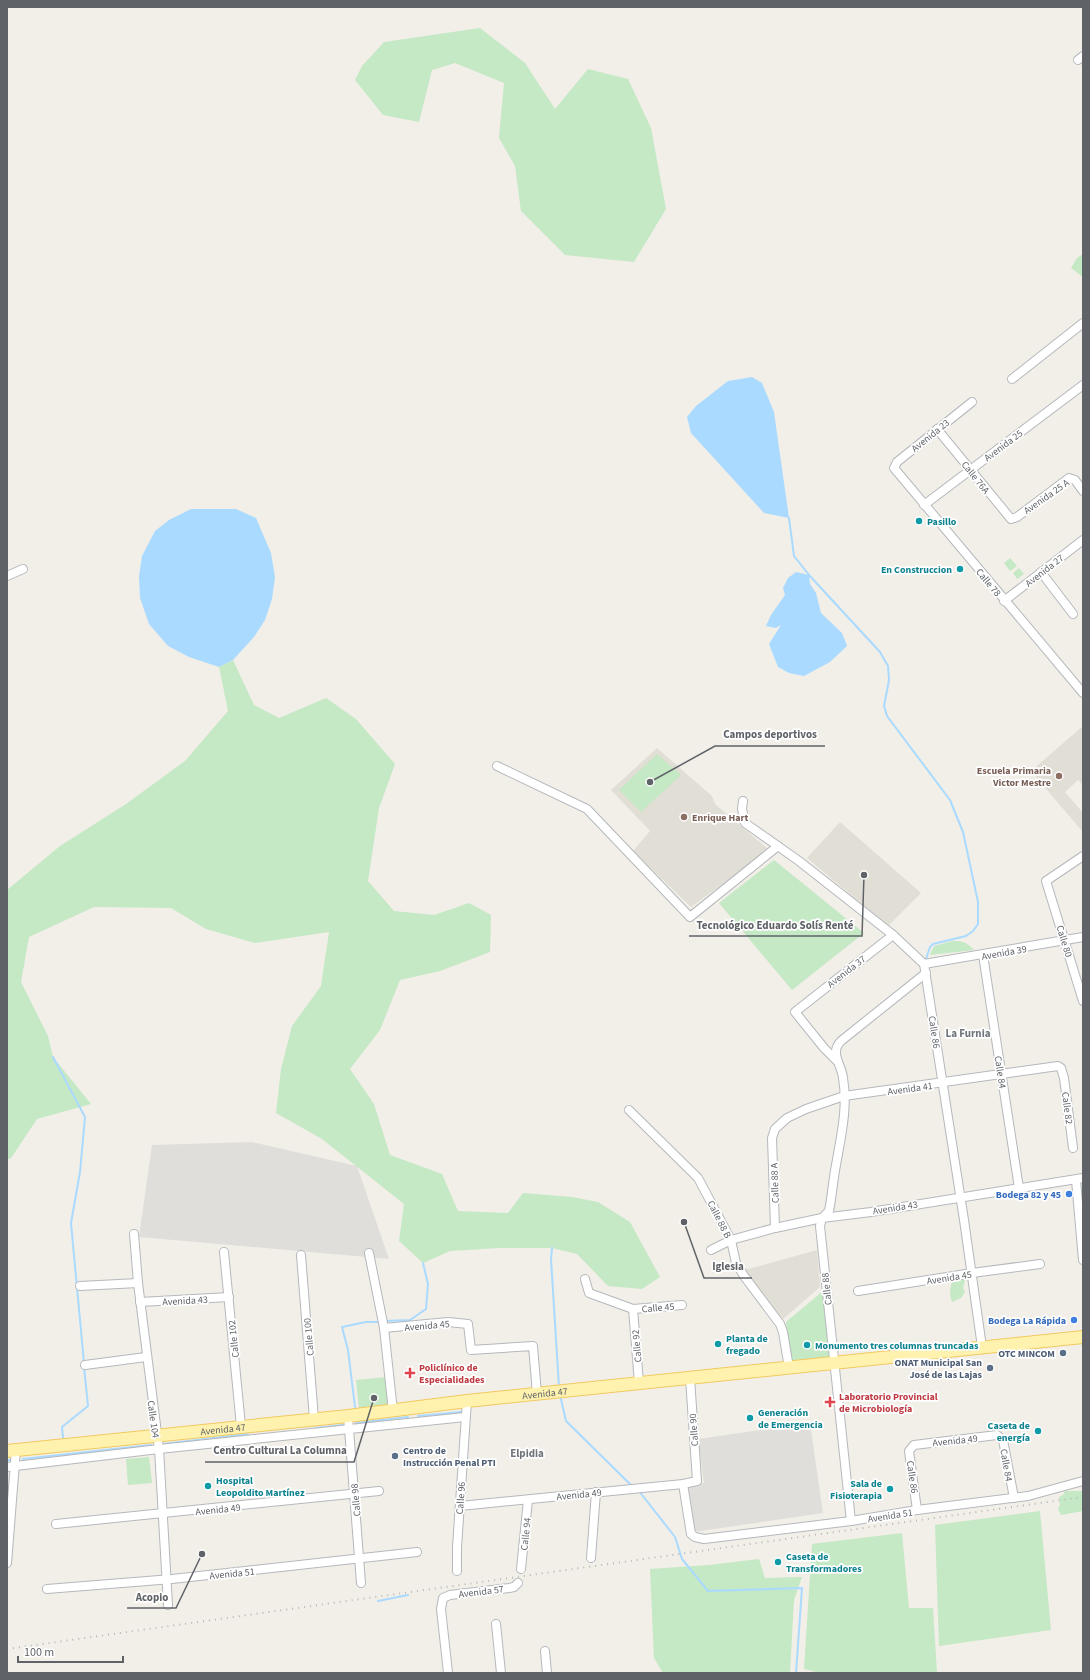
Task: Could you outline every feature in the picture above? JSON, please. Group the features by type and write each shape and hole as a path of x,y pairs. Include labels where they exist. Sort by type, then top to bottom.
{"main road":[{"name":"Avenida 47","path":"12,1450 348,1416 467,1401 1083,1337"}],"street":[{"path":"1012,379 1083,323"},
{"name":"Avenida 25","path":"924,505 1083,385"},
{"name":"Avenida 23","path":"895,472 894,466 897,462 972,402"},
{"name":"Calle 76A","path":"937,430 1009,517 1012,519 1017,517"},
{"name":"Calle 78","path":"895,472 1083,693"},
{"name":"Avenida 25 A","path":"1017,517 1069,478 1075,480 1083,491"},
{"name":"Avenida 27","path":"1004,600 1083,540"},
{"path":"7,576 23,569"},
{"path":"1041,572 1074,614"},
{"path":"497,766 587,810 690,917 778,846"},
{"path":"743,801 742,809 745,823 778,846 893,935 924,964"},
{"name":"Calle 80","path":"1083,856 1046,881 1083,1001"},
{"name":"Avenida 37","path":"800,1008 893,935"},
{"name":"Avenida 39","path":"924,964 983,956 1083,937"},
{"name":"Calle 84","path":"983,956 1019,1188"},
{"name":"Calle 86","path":"924,964 982,1347"},
{"name":"Calle 88","path":"851,1521 820,1226 822,1218 829,1211 844,1125 843,1076 837,1062 835,1052 837,1045 841,1041 926,973"},
{"name":"Calle 88","path":"800,1008 795,1012 796,1015 837,1062"},
{"name":"Avenida 41","path":"772,1138 775,1129 787,1118 806,1109 844,1096 943,1083 1055,1065 1061,1068"},
{"name":"Calle 82","path":"1061,1068 1064,1078 1072,1148"},
{"name":"Calle 88 B","path":"629,1110 698,1178 731,1240 736,1263 780,1324 783,1332 789,1368"},
{"name":"Calle 88 A","path":"772,1138 775,1228"},
{"path":"1080,1179 1083,1260"},
{"name":"Avenida 43","path":"711,1250 731,1240 775,1228 822,1218 1080,1179"},
{"name":"Calle 104","path":"134,1234 146,1357 159,1449 168,1605"},
{"name":"Calle 102","path":"224,1252 241,1426"},
{"path":"369,1253 384,1328 392,1411"},
{"name":"Calle 100","path":"301,1255 314,1419"},
{"name":"Avenida 45","path":"858,1291 1040,1264"},
{"name":"Calle 45","path":"585,1279 589,1293 633,1309 682,1304"},
{"path":"80,1286 138,1283"},
{"name":"Avenida 43","path":"140,1302 229,1297"},
{"name":"Calle 92","path":"633,1309 639,1383"},
{"name":"Avenida 45","path":"384,1328 448,1322 468,1324 471,1350 533,1346 537,1394"},
{"path":"85,1365 146,1357"},
{"name":"Calle 90","path":"690,1378 697,1481"},
{"name":"Calle 96","path":"457,1571 467,1401"},
{"name":"Calle 98","path":"348,1416 361,1583"},
{"name":"Avenida 47","path":"11,1467 159,1449 466,1417"},
{"path":"277,1423 278,1436"},
{"name":"Calle 84","path":"997,1436 1003,1440 1014,1498"},
{"name":"Avenida 49","path":"914,1445 997,1436"},
{"name":"Calle 86","path":"914,1445 909,1450 917,1510"},
{"path":"7,1563 12,1450"},
{"name":"Avenida 49","path":"460,1506 683,1484 697,1481"},
{"name":"Avenida 51","path":"683,1484 691,1534 695,1537 704,1539 851,1521 917,1510 1028,1496 1083,1481"},
{"name":"Avenida 49","path":"56,1524 163,1515 379,1492"},
{"path":"591,1558 596,1492"},
{"name":"Calle 94","path":"521,1568 528,1500"},
{"name":"Avenida 51","path":"47,1589 167,1579 417,1552"},
{"name":"Avenida 57","path":"448,1673 441,1609 443,1598 450,1595 514,1587 518,1583"},
{"path":"496,1624 501,1673"},
{"path":"545,1651 547,1673"}],"shaded area":[{"name":"Escuela Primaria Victor Mestre","path":"1083,726 1083,785 1078,780 1065,792 1083,813 1082,831 1031,771"},
{"name":"Enrique Hart","path":"657,748 712,796 715,804 769,850 691,907 633,851 650,831 611,790"},
{"path":"840,822 921,893 888,926 807,858"},
{"path":"252,1142 357,1166 389,1259 139,1237 152,1145"},
{"path":"817,1250 820,1287 783,1319 746,1275 745,1270"},
{"path":"810,1423 823,1513 694,1532 687,1486 704,1483 698,1439"}],"green space":[{"path":"480,28 525,63 555,109 588,69 628,79 651,128 666,209 634,262 565,255 521,211 515,166 499,138 504,83 455,63 432,70 419,122 383,115 355,80 362,66 384,42"},
{"path":"1083,254 1083,277 1071,268 1077,258"},
{"path":"1010,558 1017,566 1010,571 1004,563"},
{"path":"1019,568 1024,574 1017,579 1013,573"},
{"path":"233,660 254,705 279,718 326,698 356,719 395,764 379,808 368,881 394,911 434,915 469,903 491,915 490,952 440,971 400,980 380,1030 350,1069 374,1104 390,1155 442,1174 458,1211 508,1213 523,1193 572,1197 598,1202 630,1222 660,1277 642,1289 608,1286 577,1254 552,1248 499,1248 450,1251 423,1263 399,1241 404,1204 322,1139 276,1113 281,1069 292,1026 321,986 329,932 255,943 206,929 171,908 94,907 29,937 21,982 48,1036 53,1057 91,1104 37,1119 11,1158 7,1160 7,890 60,846 126,804 185,761 228,711 219,667"},
{"path":"657,754 681,775 641,812 619,790"},
{"path":"774,860 864,933 792,990 719,903"},
{"path":"952,941 964,942 974,950 930,955 934,946"},
{"path":"961,1278 965,1280 963,1288 965,1292 961,1298 952,1302 950,1290 953,1279"},
{"path":"823,1291 830,1359 790,1363 786,1322"},
{"path":"387,1377 390,1404 359,1408 356,1380"},
{"path":"149,1457 152,1483 128,1485 126,1459"},
{"path":"1065,1491 1083,1491 1083,1511 1061,1515 1058,1509 1060,1505 1059,1497 1063,1495"},
{"path":"1040,1511 1051,1630 939,1646 935,1525"},
{"path":"902,1533 909,1608 933,1608 937,1673 820,1673 804,1669 812,1544"},
{"path":"759,1559 765,1578 802,1577 794,1600 790,1673 663,1673 654,1658 650,1569 709,1565"}],"water":[{"path":"752,377 762,383 774,412 789,518 764,513 691,433 687,417 696,406 728,381"},
{"path":"191,509 236,509 256,518 271,553 275,577 272,599 265,620 254,637 233,660 219,667 189,657 168,646 149,624 140,598 139,576 142,556 155,531 169,520"},
{"path":"796,572 809,575 810,584 816,593 821,613 842,633 847,646 830,662 804,676 789,673 778,667 769,644 781,625 776,628 766,626 771,615 785,595 783,588 788,578"}],"waterway":[{"path":"789,518 794,556 809,575 880,652 888,666 889,680 884,706 887,716 950,800 963,832 978,902 978,924 973,931 966,936 933,944 930,947 926,959"},
{"path":"53,1057 85,1117 80,1172 71,1223 84,1363"},
{"path":"552,1248 551,1259 559,1387"},
{"path":"385,1321 410,1320 426,1309 428,1284 423,1263"},
{"path":"355,1407 348,1350 342,1327 366,1322 380,1322"},
{"path":"63,1438 62,1427 88,1406 84,1367"},
{"path":"560,1395 566,1421 632,1486"},
{"path":"418,1416 461,1412"},
{"path":"356,1423 408,1417"},
{"path":"316,1428 343,1425"},
{"path":"163,1444 248,1434"},
{"path":"23,1459 151,1445"},
{"path":"7,1460 13,1460"},
{"path":"639,1491 675,1537 682,1559 708,1591 802,1588 796,1673"},
{"path":"378,1601 408,1595"}],"railway":[{"path":"7,1649 1083,1497"}],"place":[{"name":"Pasillo","path":"919,521"},
{"name":"En Construccion","path":"960,569"},
{"name":"Escuela Primaria Victor Mestre","path":"1059,776"},
{"name":"Campos deportivos","path":"650,782"},
{"name":"Enrique Hart","path":"684,817"},
{"name":"Tecnológico Eduardo Solís Renté","path":"864,875"},
{"name":"Bodega 82 y 45","path":"1069,1194"},
{"name":"Iglesia","path":"684,1222"},
{"name":"Bodega La Rápida","path":"1074,1320"},
{"name":"Planta de fregado","path":"718,1344"},
{"name":"Monumento tres columnas truncadas","path":"807,1345"},
{"name":"OTC MINCOM","path":"1063,1353"},
{"name":"ONAT Municipal San José de las Lajas","path":"990,1368"},
{"name":"Policlínico de Especialidades","path":"410,1373"},
{"name":"Centro Cultural La Columna","path":"374,1398"},
{"name":"Laboratorio Provincial de Microbiología","path":"830,1402"},
{"name":"Generación de Emergencia","path":"750,1418"},
{"name":"Caseta de energía","path":"1038,1431"},
{"name":"Centro de Instrucción Penal PTI","path":"395,1456"},
{"name":"Hospital Leopoldito Martínez","path":"208,1486"},
{"name":"Sala de Fisioterapia","path":"890,1489"},
{"name":"Acopio","path":"202,1554"},
{"name":"Caseta de Transformadores","path":"778,1562"}],"district":[{"name":"La Furnia","path":"968,1033"},
{"name":"Elpidia","path":"527,1453"}]}
